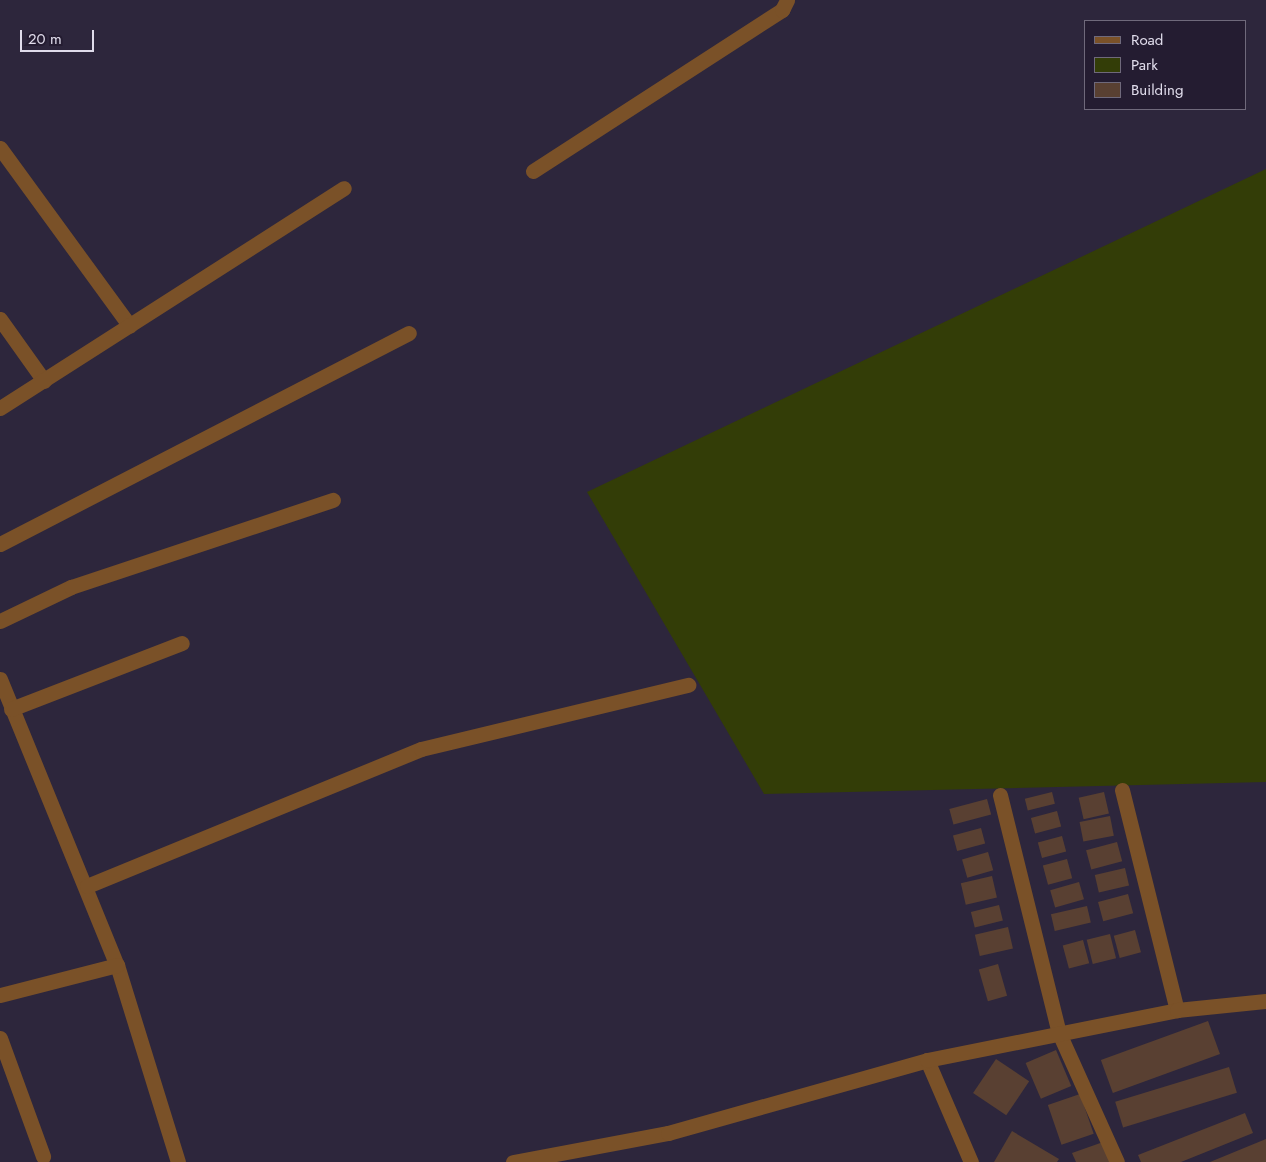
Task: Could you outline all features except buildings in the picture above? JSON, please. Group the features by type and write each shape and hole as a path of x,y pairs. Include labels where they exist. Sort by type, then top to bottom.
{"street":[{"path":"534,171 782,10 787,0"},
{"path":"0,148 130,326"},
{"path":"0,408 344,188"},
{"path":"0,319 44,380"},
{"path":"0,544 409,333"},
{"path":"0,621 71,587 333,500"},
{"path":"11,708 182,643"},
{"path":"0,679 87,886 117,965 178,1162"},
{"path":"87,886 421,749 688,684"},
{"path":"1122,790 1177,1010"},
{"path":"1000,795 1059,1033 1118,1162"},
{"path":"0,995 117,965"},
{"path":"513,1162 668,1133 927,1060 1177,1010 1266,1001"},
{"path":"0,1038 43,1156"},
{"path":"927,1060 971,1162"}],"green space":[{"path":"1266,169 1266,782 764,794 587,492"}]}
